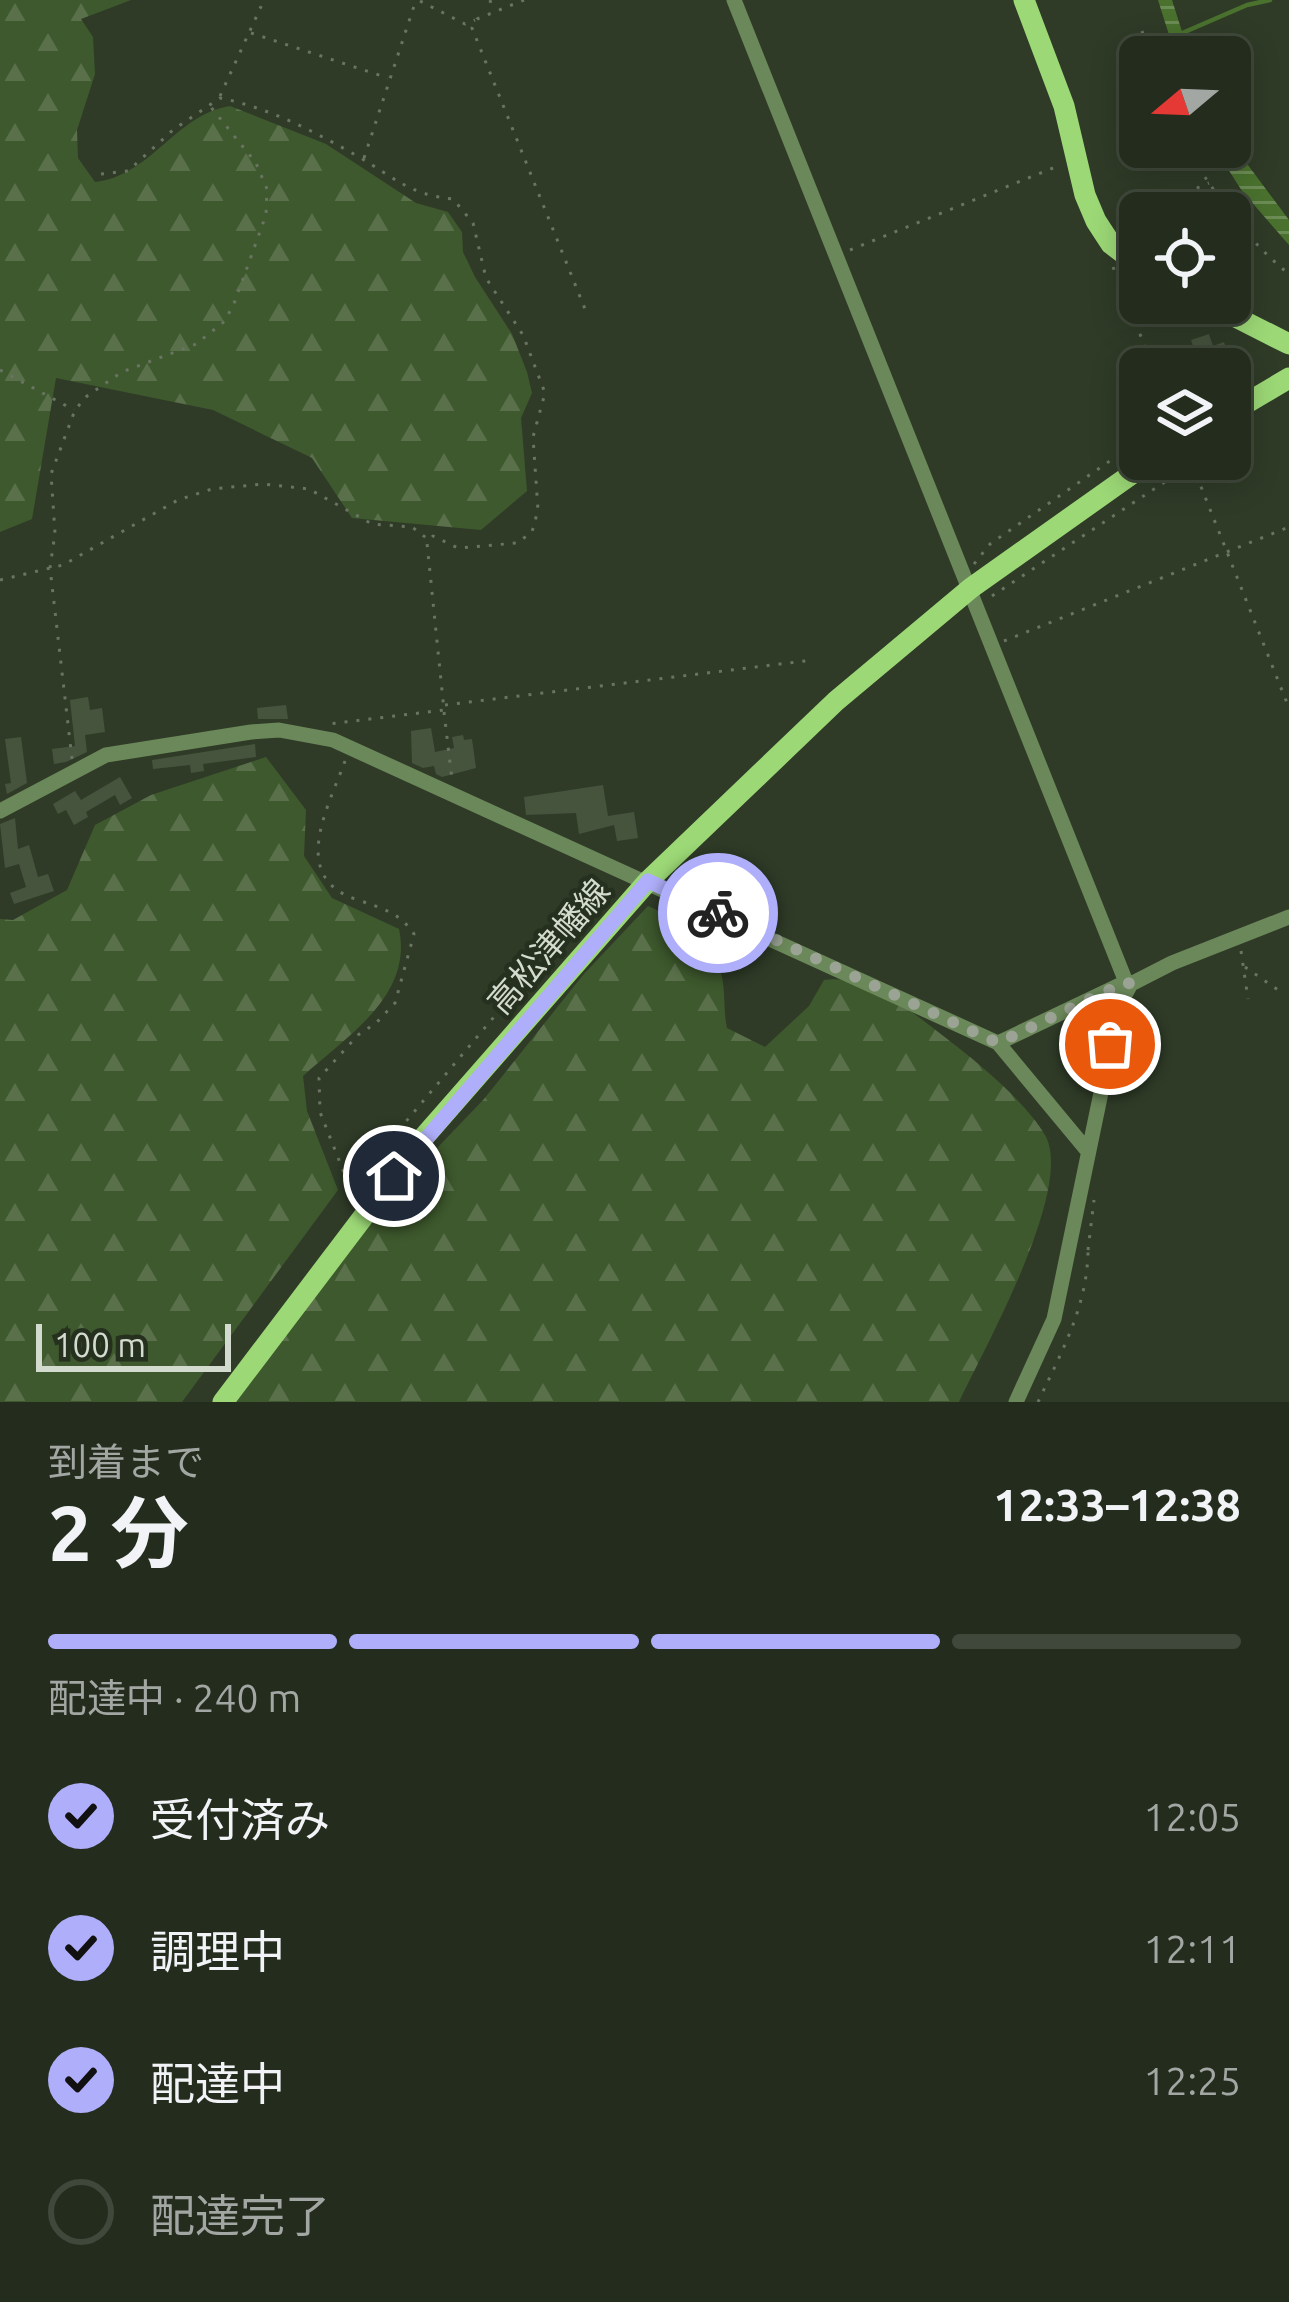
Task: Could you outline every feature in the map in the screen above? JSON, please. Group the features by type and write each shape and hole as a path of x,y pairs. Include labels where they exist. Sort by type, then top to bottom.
{"main road":[{"path":"1024,0 1057,84 1085,195 1100,227 1117,248"},
{"path":"1249,324 1289,344"},
{"path":"1251,400 1289,378"},
{"name":"高松津幡線","path":"223,1402 423,1138 648,881 836,701 971,588 1123,480"}],"street":[{"path":"734,0 1129,983 1119,1006 1087,1149 1054,1319 1016,1402"},
{"path":"0,811 106,755 280,730 333,740 998,1043 1087,1149"},
{"path":"998,1043 1172,963 1289,917"}],"path":[{"path":"101,174 128,171 172,130 220,98 264,0"},
{"path":"363,159 417,0 465,24 524,0"},
{"path":"490,0 493,13"},
{"path":"477,19 472,28 585,309"},
{"path":"1142,31 1143,36"},
{"path":"250,32 390,79"},
{"path":"220,98 250,104 304,127 422,196 453,199 473,223 486,278 523,334 544,393 533,436 538,510 532,532 517,542 458,548 433,536 429,540"},
{"path":"74,773 50,568 55,533 51,474 75,410 106,381 196,344 225,321 235,301 266,215 267,189 256,163 210,106"},
{"path":"836,255 1077,159"},
{"path":"1199,168 1262,252 1289,274"},
{"path":"1100,227 1209,183"},
{"path":"1117,248 1111,263 1145,348"},
{"path":"0,370 75,410"},
{"path":"1119,455 990,544 971,588 1003,591 1192,464 1289,708"},
{"path":"0,580 63,565 178,500 212,489 290,484 373,524 412,527 429,540 454,794"},
{"path":"992,646 1289,527"},
{"path":"326,724 813,660"},
{"path":"350,748 316,841 316,861 345,896 386,908 414,934 395,1003 319,1078 320,1112 350,1188 594,898 597,858"},
{"path":"1237,938 1248,1000"},
{"path":"1243,966 1278,990"},
{"path":"1038,1402 1074,1327 1088,1284 1096,1187"},
{"path":"1070,1240 1088,1252"}],"green space":[{"path":"0,0 131,0 81,19 93,37 95,74 77,130 78,158 95,182 132,169 194,121 230,106 326,144 416,203 448,212 462,232 463,252 475,277 512,334 527,372 532,393 521,418 527,491 481,530 352,518 312,458 213,410 56,378 32,519 0,532"},
{"path":"266,757 306,810 304,856 332,898 399,929 401,953 386,994 356,1030 303,1076 307,1111 338,1190 182,1402 0,1402 0,919 13,920 67,890 95,825 151,795"},
{"path":"648,906 690,931 715,959 722,976 727,1028 765,1047 809,1006 824,980 857,983 904,1007 971,1058 1037,1122 1051,1159 1038,1228 959,1402 232,1402 372,1216 484,1099 583,975"}],"shaded area":[{"path":"1158,0 1172,0 1183,36 1169,36"},
{"path":"1227,168 1250,168 1289,220 1289,245 1251,201 1251,192 1242,191"}],"building":[{"path":"1209,334 1213,346 1224,342 1226,348 1194,348 1191,340"},
{"path":"88,697 90,710 102,708 105,732 85,735 87,752 54,764 52,749 75,746 70,700"},
{"path":"286,705 288,719 258,719 257,708"},
{"path":"431,728 435,752 454,748 452,737 472,739 476,768 442,777 434,766 412,763 411,731"},
{"path":"21,737 27,783 7,794 5,784 11,783 5,739"},
{"path":"255,744 256,757 203,764 204,771 191,773 190,765 153,769 152,760"},
{"path":"120,777 132,798 120,805 115,795 74,825 66,810 58,814 53,804 75,791 81,800"},
{"path":"603,785 608,816 634,812 638,838 617,841 614,825 579,834 576,813 526,815 524,797"},
{"path":"15,818 18,849 29,845 38,877 48,874 54,891 14,904 10,893 26,887 19,864 5,868 0,824"}],"waterway":[{"path":"1180,34 1270,0"}],"way so far":[{"path":"718,913 998,1043 1126,982 1131,984 1119,1006 1110,1044"}],"route":[{"path":"394,1176 648,881 718,913"}]}
